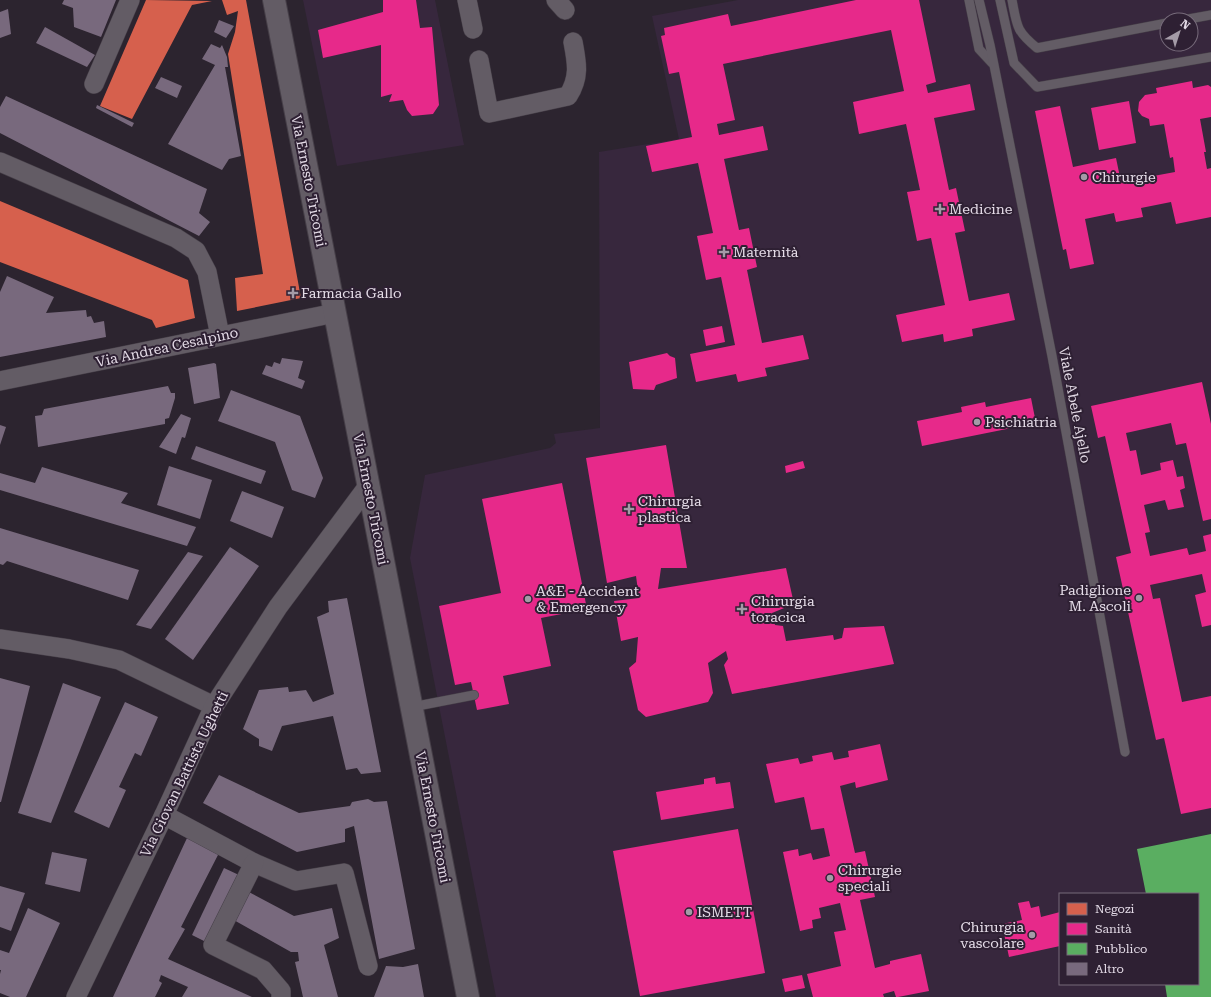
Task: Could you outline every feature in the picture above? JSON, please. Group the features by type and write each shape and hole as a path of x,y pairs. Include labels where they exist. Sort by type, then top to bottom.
{"street":[{"path":"94,84 130,0"},
{"name":"Via Ernesto Tricomi","path":"274,0 468,997"},
{"path":"466,0 473,29"},
{"path":"479,60 489,113 568,96 575,86 577,72 573,42"},
{"path":"0,162 176,238 196,251 207,272 220,336"},
{"name":"Via Andrea Cesalpino","path":"0,381 335,313"},
{"name":"Via Giovan Battista Ughetti","path":"76,997 164,815 214,706 278,607 368,486"},
{"path":"0,639 69,649 118,660 214,706"},
{"path":"164,815 254,863 296,881 344,873 368,966"},
{"path":"254,863 213,945 263,970 281,990 281,997"}],"lane":[{"path":"969,0 979,49 993,64"},
{"name":"Viale Abele Ajello","path":"979,0 1052,356 1125,752"},
{"path":"1000,0 1014,63 1038,87 1211,58"},
{"path":"1012,0 1017,26 1025,38 1037,48 1159,25"},
{"path":"1199,17 1211,15"},
{"path":"1010,47 1025,38"},
{"path":"412,707 474,695"}],"shaded area":[{"path":"303,0 435,0 464,145 337,166"},
{"path":"738,0 1211,0 1211,997 496,997 410,558 425,475 550,448 556,443 554,434 600,428 599,152 679,139 652,16"}],"building: Negozi":[{"path":"146,0 212,1 192,5 132,119 100,106"},
{"path":"222,0 246,0 301,298 237,311 235,278 263,274 228,54 235,32 238,11 227,15"},
{"path":"0,201 188,280 195,318 156,328 152,320 0,262"}],"building: Sanità":[{"path":"383,0 416,0 420,28 432,27 439,105 433,114 412,116 407,110 403,100 389,102 392,94 381,97 381,45 323,58 318,30 383,12"},
{"path":"856,0 919,0 936,82 926,85 928,93 970,84 975,110 934,118 949,190 956,188 965,231 955,233 969,301 1009,293 1015,320 972,329 973,336 944,342 943,334 902,342 896,315 945,305 931,238 917,241 907,192 920,190 906,124 859,134 853,102 904,91 891,30 723,64 735,120 717,124 719,135 763,126 768,150 724,159 739,230 749,228 757,267 747,270 762,343 803,335 809,359 765,368 767,376 738,382 736,374 696,382 690,354 735,345 721,277 706,280 697,236 713,233 698,163 652,172 646,146 692,137 679,72 669,74 661,36 665,35 664,28 728,14 731,26"},
{"name":"Chirurgie","path":"1192,81 1193,88 1208,85 1211,87 1211,117 1200,119 1206,152 1204,152 1207,169 1211,168 1211,217 1176,224 1171,202 1141,208 1143,217 1116,222 1114,213 1085,219 1094,264 1070,269 1066,249 1063,250 1035,111 1060,106 1073,167 1116,158 1121,182 1175,172 1173,157 1170,158 1164,124 1150,126 1149,119 1142,116 1138,111 1139,102 1145,95 1157,93 1156,88"},
{"path":"1129,101 1136,143 1099,150 1091,108"},
{"path":"722,326 725,342 706,346 703,330"},
{"path":"667,353 675,358 677,378 656,385 654,390 633,389 629,362"},
{"name":"Padiglione M. Ascoli","path":"1202,382 1211,424 1211,519 1203,521 1186,443 1176,445 1171,423 1126,433 1130,451 1136,450 1141,475 1161,470 1160,463 1173,460 1177,477 1183,476 1185,488 1180,490 1184,507 1168,510 1165,500 1144,505 1150,532 1145,533 1150,556 1187,548 1189,555 1206,551 1203,536 1211,534 1211,625 1202,627 1195,595 1206,592 1202,574 1150,585 1153,599 1160,598 1182,702 1211,696 1211,808 1181,814 1164,738 1156,740 1116,557 1131,553 1105,436 1098,438 1091,406"},
{"name":"Psichiatria","path":"1031,398 1036,423 922,446 917,421 962,412 961,407 985,402 986,407"},
{"path":"666,445 687,568 661,568 658,589 786,568 794,604 772,613 775,625 783,626 786,641 833,635 834,640 842,638 844,628 884,626 894,664 732,694 724,665 728,659 726,651 708,663 713,693 708,702 646,717 638,710 629,668 636,662 638,637 621,641 614,601 639,598 636,576 607,583 586,458"},
{"path":"803,461 805,468 786,473 785,466"},
{"name":"A&E - Accident & Emergency","path":"562,483 587,609 541,618 551,666 503,676 509,704 477,710 471,682 455,685 439,606 501,593 482,499"},
{"name":"ISMETT","path":"880,744 888,780 856,788 855,782 840,786 855,853 865,851 875,897 860,900 875,968 890,964 890,961 921,954 929,991 898,997 896,997 894,991 883,994 884,997 813,997 807,974 841,966 834,932 846,930 840,903 819,908 821,918 812,920 813,928 800,931 783,852 798,849 799,856 811,853 813,860 830,856 824,828 811,830 804,797 775,803 766,764 798,758 800,764 813,761 812,756 832,752 834,760 849,757 848,751"},
{"path":"715,777 716,784 730,782 734,808 661,820 656,792 704,784 704,779"},
{"name":"ISMETT","path":"738,829 765,973 640,996 613,851"},
{"name":"Chirurgia vascolare","path":"1029,901 1031,908 1039,906 1041,917 1059,912 1059,946 1009,957 1002,924 1022,920 1018,903"},
{"path":"802,975 805,988 785,992 782,979"}],"building: Pubblico":[{"path":"1211,834 1211,997 1167,997 1165,985 1199,985 1199,893 1146,893 1137,849"}],"building: Altro":[{"path":"64,0 116,0 101,37 74,27 73,8 62,4"},
{"path":"8,9 11,34 0,38 0,12"},
{"path":"219,20 234,26 226,38 214,32"},
{"path":"45,27 95,55 87,67 36,43"},
{"path":"211,44 220,48 222,45 227,57 228,67 225,67 241,156 229,159 222,170 168,144 215,65 202,59"},
{"path":"161,77 182,86 177,98 155,88"},
{"path":"6,96 207,189 199,213 210,222 199,236 0,133 0,107"},
{"path":"97,105 134,123 132,127 96,108"},
{"path":"7,276 54,297 46,313 86,310 87,317 91,316 94,323 104,321 106,337 0,357 0,292"},
{"path":"282,358 303,361 298,378 305,381 302,389 262,374 266,365 272,367 274,362 280,364"},
{"path":"214,363 216,364 220,398 194,404 188,368"},
{"path":"168,386 171,393 175,393 175,398 169,418 165,419 165,424 38,447 35,416 42,415 44,409"},
{"path":"231,390 300,416 323,478 315,498 292,490 275,442 218,421"},
{"path":"181,414 191,418 185,438 182,437 176,454 159,447"},
{"path":"0,425 6,427 0,445"},
{"path":"196,446 266,471 261,484 191,459"},
{"path":"169,466 212,480 200,519 157,505"},
{"path":"42,467 128,493 121,503 196,527 187,546 0,490 0,473 35,483"},
{"path":"242,491 284,507 272,538 230,521"},
{"path":"0,528 139,570 128,600 7,561 3,565 0,564"},
{"path":"230,547 259,566 193,660 165,639"},
{"path":"188,552 203,556 151,629 136,625"},
{"path":"347,598 381,772 361,774 357,768 346,770 333,716 282,726 272,751 259,746 259,739 243,729 259,690 288,687 289,692 306,690 313,702 334,694 317,617 329,612 328,601"},
{"path":"0,678 30,686 1,802 0,802"},
{"path":"63,683 101,697 51,823 18,813"},
{"path":"125,702 158,717 141,756 135,753 119,787 126,790 109,828 74,812"},
{"path":"219,775 299,813 350,806 352,802 368,799 374,802 387,801 415,949 379,959 354,826 345,829 345,842 297,852 203,803"},
{"path":"187,838 219,853 181,927 185,929 168,959 252,997 182,997 188,987 161,975 159,981 162,983 155,997 113,997"},
{"path":"52,852 87,859 80,892 45,884"},
{"path":"224,868 239,875 206,942 192,935"},
{"path":"0,886 25,893 11,931 0,927"},
{"path":"245,890 294,916 332,908 339,938 324,945 338,997 303,997 295,962 299,961 298,952 291,952 232,919"},
{"path":"28,908 60,923 26,997 10,997 0,993 0,950 9,953"},
{"path":"418,964 424,997 374,997 386,966 403,967"}],"place":[{"name":"Chirurgie","path":"1084,177"},
{"name":"Medicine","path":"940,209"},
{"name":"Maternità","path":"724,252"},
{"name":"Farmacia Gallo","path":"293,293"},
{"name":"Psichiatria","path":"977,422"},
{"name":"Chirurgia plastica","path":"629,509"},
{"name":"Padiglione M. Ascoli","path":"1139,598"},
{"name":"A&E - Accident & Emergency","path":"528,599"},
{"name":"Chirurgia toracica","path":"742,609"},
{"name":"Chirurgie speciali","path":"830,878"},
{"name":"ISMETT","path":"689,912"},
{"name":"Chirurgia vascolare","path":"1032,935"}]}
